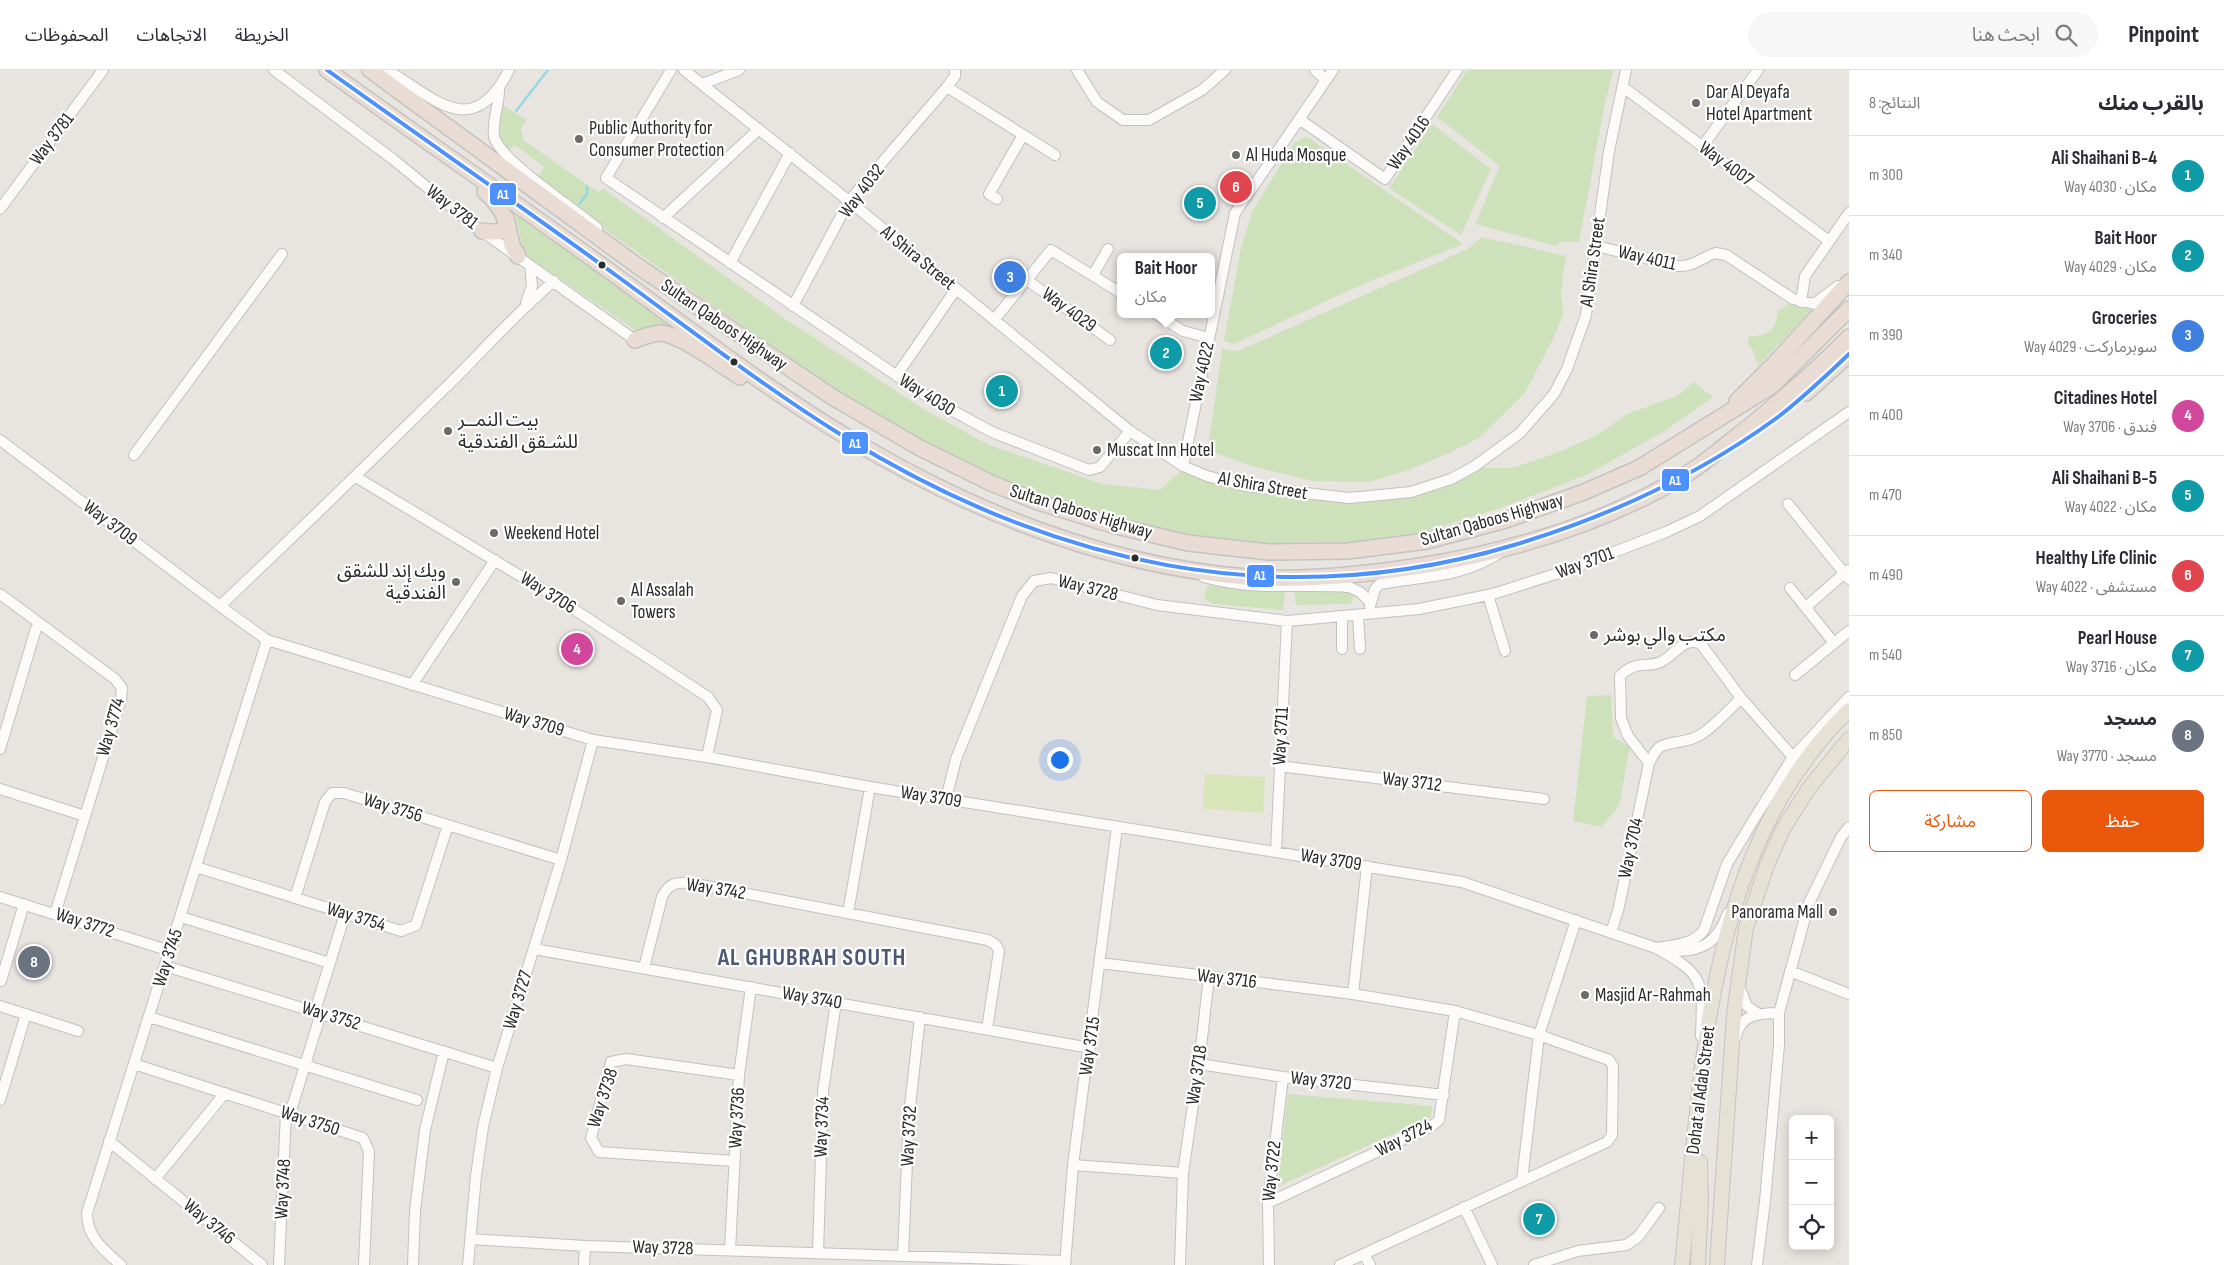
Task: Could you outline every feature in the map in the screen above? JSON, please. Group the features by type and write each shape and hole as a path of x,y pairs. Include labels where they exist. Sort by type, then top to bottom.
{"highway":[{"name":"Sultan Qaboos Highway","path":"328,70 749,373 845,436 922,480 992,513 1065,539 1168,566 1247,577 1304,578 1364,574 1450,561 1506,548 1597,518 1694,470 1794,391 1849,337"},
{"name":"Sultan Qaboos Highway","path":"370,70 639,267 834,398 920,448 991,483 1038,502 1112,526 1188,542 1269,552 1348,551 1426,541 1506,520 1584,492 1639,468 1687,440 1773,385 1849,309"},
{"path":"417,135 496,201 506,218 512,244 524,260"},
{"path":"482,231 493,233 501,231 505,225 506,218"},
{"path":"1687,440 1757,382 1823,313 1849,280"},
{"path":"634,340 659,333 676,338 765,393 845,436"},
{"path":"1694,470 1749,438 1782,414 1849,354"}],"main road":[{"name":"Dohat al Adab Street","path":"1682,1265 1700,1087 1717,975 1725,942 1751,858 1775,810 1804,762 1849,710"},
{"name":"Dohat al Adab Street","path":"1717,1265 1730,1068 1738,981 1746,928 1767,865 1783,829 1809,788 1849,739"},
{"path":"1698,1114 1701,1200 1698,1265"}],"street":[{"name":"Way 3781","path":"0,209 103,70"},
{"name":"Way 3781","path":"274,70 394,160 482,231 634,340"},
{"path":"387,70 435,101 453,108 467,110 481,106 499,90 509,70"},
{"name":"Way 4030","path":"671,70 606,178 931,399 974,423 1089,470 1100,466 1130,431"},
{"name":"Al Shira Street","path":"684,70 849,201 1130,431 1183,466 1208,476 1245,486 1349,498 1411,492 1451,479 1475,466 1520,433 1554,394 1567,369 1586,315 1609,151 1626,70"},
{"path":"702,84 739,70"},
{"name":"Way 4032","path":"793,306 849,201 947,87 955,76 955,70"},
{"path":"1077,70 1098,102 1104,107 1123,120 1150,120 1202,90 1225,70"},
{"path":"1315,70 1326,80"},
{"name":"Way 4022","path":"1215,309 1235,213 1333,70"},
{"name":"Way 4016","path":"1299,119 1385,179 1457,70"},
{"path":"1702,147 1758,70"},
{"path":"947,87 1055,155"},
{"name":"Way 4007","path":"1623,87 1829,241"},
{"path":"499,90 499,99 493,121 494,138 507,158 585,218 639,267"},
{"path":"663,218 760,130"},
{"path":"997,199 989,194 1023,135"},
{"path":"730,263 790,154"},
{"path":"1849,212 1805,276 1802,302 1814,304 1849,280"},
{"name":"Way 4011","path":"1596,246 1687,267 1716,252 1726,255 1793,299 1802,302"},
{"path":"1093,275 1108,249"},
{"name":"Way 4029","path":"994,320 1051,250 1117,290"},
{"path":"134,455 282,254"},
{"path":"524,260 532,286 524,306"},
{"name":"Way 4029","path":"1027,280 1110,340"},
{"path":"220,606 356,477 483,352 524,306 554,281"},
{"path":"897,376 956,289"},
{"path":"1162,318 1183,331 1209,338"},
{"name":"Way 4022","path":"1183,466 1213,318"},
{"name":"Way 3701","path":"1287,621 1371,615 1419,609 1488,595 1565,571 1685,524 1700,516 1849,412"},
{"name":"Way 3709","path":"0,440 267,640 412,685 594,740 707,757 870,787 1462,882 1656,948 1684,964 1697,978 1703,997 1700,1087"},
{"name":"Way 3706","path":"356,477 494,560 708,697 717,710 707,757"},
{"path":"1788,504 1847,574 1806,607"},
{"path":"1371,615 1370,602 1375,589 1380,584 1438,576 1481,565 1506,548"},
{"path":"412,685 494,560"},
{"path":"1168,566 1226,584 1272,588 1349,587 1360,592 1370,602"},
{"name":"Way 3728","path":"946,799 956,759 1022,596 1034,581 1051,578 1157,605 1287,621"},
{"path":"1790,588 1834,643"},
{"name":"Way 3774","path":"0,594 115,679 122,688 121,699 55,914"},
{"path":"1488,595 1505,651"},
{"path":"1358,616 1360,649"},
{"path":"1342,617 1342,650"},
{"name":"Way 3711","path":"1276,851 1287,621"},
{"path":"0,749 3,723 38,622"},
{"path":"1795,675 1849,631"},
{"name":"Way 3745","path":"121,1265 98,1244 87,1225 87,1213 267,640"},
{"path":"1741,698 1725,715 1700,735 1686,742 1670,744 1659,748 1649,763 1628,736 1621,718 1620,676 1627,669 1637,665 1662,662 1688,641 1694,640 1701,644 1741,698 1793,757"},
{"path":"1656,948 1686,943 1698,938 1704,930 1727,864 1754,819 1793,757 1849,696"},
{"name":"Way 3727","path":"468,1265 476,1176 483,1127 497,1068 561,860 594,740"},
{"name":"Way 3704","path":"1610,932 1618,911 1649,763"},
{"name":"Way 3712","path":"1279,766 1544,799"},
{"path":"848,913 870,787"},
{"path":"0,790 85,816"},
{"name":"Way 3756","path":"295,898 325,802 332,793 344,793 561,860"},
{"path":"1751,858 1754,819"},
{"name":"Way 3754","path":"196,866 401,931 416,925 448,825"},
{"name":"Way 3715","path":"1065,1263 1073,1165 1090,1048 1117,827"},
{"path":"1757,1265 1774,1103 1779,1045 1779,1013 1809,903 1842,837 1849,827"},
{"path":"1353,994 1366,866"},
{"name":"Way 3709","path":"1656,948 1687,951 1697,949 1712,940 1726,919 1737,890 1745,877"},
{"name":"Way 3742","path":"644,968 662,896 667,887 678,882 988,940 996,945 999,951 987,1029"},
{"name":"Way 3772","path":"0,897 170,951"},
{"path":"1,981 5,953 24,904"},
{"name":"Way 3748","path":"279,1265 288,1114 306,1066 330,963 345,914"},
{"path":"180,917 330,963"},
{"path":"1522,1180 1539,1035 1576,920"},
{"name":"Way 3740","path":"534,949 1090,1048"},
{"name":"Way 3716","path":"1100,963 1353,994 1455,1011 1539,1035 1609,1060 1613,1066 1612,1135 1605,1143 1340,1265"},
{"name":"Way 3752","path":"165,966 497,1068"},
{"path":"1790,971 1849,994"},
{"name":"Way 3718","path":"1180,1265 1183,1173 1199,1064 1209,977"},
{"path":"1738,981 1744,1001 1757,1013"},
{"name":"Way 3736","path":"730,1250 739,1075 751,987"},
{"name":"Way 3734","path":"818,1253 823,1091 836,1002"},
{"path":"0,1006 78,1031"},
{"name":"Way 3724","path":"1268,1203 1432,1126 1439,1120 1455,1011"},
{"path":"1730,1068 1737,1028 1746,1018 1757,1013 1779,1013"},
{"path":"0,1100 26,1014"},
{"name":"Way 3732","path":"903,1256 909,1115 920,1017"},
{"path":"149,1018 417,1100"},
{"path":"413,1265 415,1211 425,1130 444,1051"},
{"name":"Way 3738","path":"734,1161 598,1152 591,1138 610,1062 626,1059 739,1075"},
{"name":"Way 3750","path":"134,1064 363,1138 369,1151 364,1265"},
{"name":"Way 3720","path":"1199,1064 1283,1077 1444,1095"},
{"name":"Way 3722","path":"1269,1265 1268,1203 1283,1077"},
{"path":"155,1179 225,1093"},
{"name":"Way 3746","path":"109,1141 262,1265"},
{"path":"1073,1165 1183,1173"},
{"path":"1464,1207 1492,1265"},
{"path":"1534,1265 1578,1251 1626,1244 1638,1237 1658,1208"},
{"name":"Way 3728","path":"471,1239 585,1246 903,1256 965,1262 1065,1263"},
{"path":"584,1265 585,1246"},
{"path":"1364,1254 1370,1265"}],"green space":[{"path":"1467,70 1613,70 1579,242 1561,242 1556,246 1475,224 1500,166 1437,117"},
{"path":"500,104 527,120 521,128 523,140 598,192 604,189 784,318 922,408 989,445 1102,484 1160,490 1183,469 1207,479 1386,499 1477,468 1513,468 1559,452 1597,435 1627,414 1677,396 1694,382 1713,397 1665,431 1586,475 1506,506 1425,532 1349,542 1269,543 1195,535 1121,520 1048,496 968,466 853,402 586,216 538,177 544,167 515,145 507,152 497,138"},
{"path":"1432,124 1491,169 1461,235 1389,188"},
{"path":"1307,137 1463,244 1363,284 1234,344 1224,341 1241,248 1253,210 1295,142"},
{"path":"514,210 675,326 638,332 524,254"},
{"path":"1481,237 1566,256 1561,291 1563,315 1552,341 1525,393 1479,438 1406,471 1368,482 1314,481 1251,466 1208,450 1222,349 1238,351 1468,249"},
{"path":"1789,304 1812,309 1758,366 1754,352 1748,344 1749,336 1766,334 1770,331 1775,323 1777,311"},
{"path":"1208,585 1285,591 1283,610 1213,604 1204,598"},
{"path":"1294,590 1345,590 1353,595 1353,601 1349,604 1296,605"},
{"path":"1611,695 1613,737 1630,747 1619,806 1601,827 1573,821 1587,696"},
{"path":"1205,774 1265,777 1263,813 1203,809"},
{"path":"1288,1094 1432,1106 1431,1117 1277,1187"}],"waterway":[{"path":"516,111 548,70"},
{"path":"579,204 587,194 587,187"}],"transit line":[{"name":"A1","path":"327,70 581,250 756,378 843,436 922,480 1002,517 1084,545 1167,565 1252,575 1338,576 1425,566 1514,545 1549,534 1618,507 1684,476 1716,458 1778,417 1849,354"}],"place":[{"name":"Dar Al Deyafa Hotel Apartment","path":"1696,103"},
{"name":"Public Authority for Consumer Protection","path":"579,139"},
{"name":"Al Huda Mosque","path":"1236,155"},
{"name":"Healthy Life Clinic","path":"1236,187"},
{"name":"Ali Shaihani B-5","path":"1200,203"},
{"name":"Groceries","path":"1010,277"},
{"name":"Bait Hoor","path":"1166,353"},
{"name":"Ali Shaihani B-4","path":"1002,391"},
{"name":"بيت النمــر للشـقق الفندقية","path":"448,431"},
{"name":"Muscat Inn Hotel","path":"1097,450"},
{"name":"Weekend Hotel","path":"494,533"},
{"name":"ويك إند للشقق الفندقية","path":"456,582"},
{"name":"Al Assalah Towers","path":"621,601"},
{"name":"مكتب والي بوشر","path":"1594,635"},
{"name":"Citadines Hotel","path":"577,649"},
{"name":"Panorama Mall","path":"1833,912"},
{"name":"مسجد","path":"34,962"},
{"name":"Masjid Ar-Rahmah","path":"1585,995"},
{"name":"Pearl House","path":"1539,1219"}],"district":[{"name":"AL GHUBRAH SOUTH","path":"812,957"}]}
